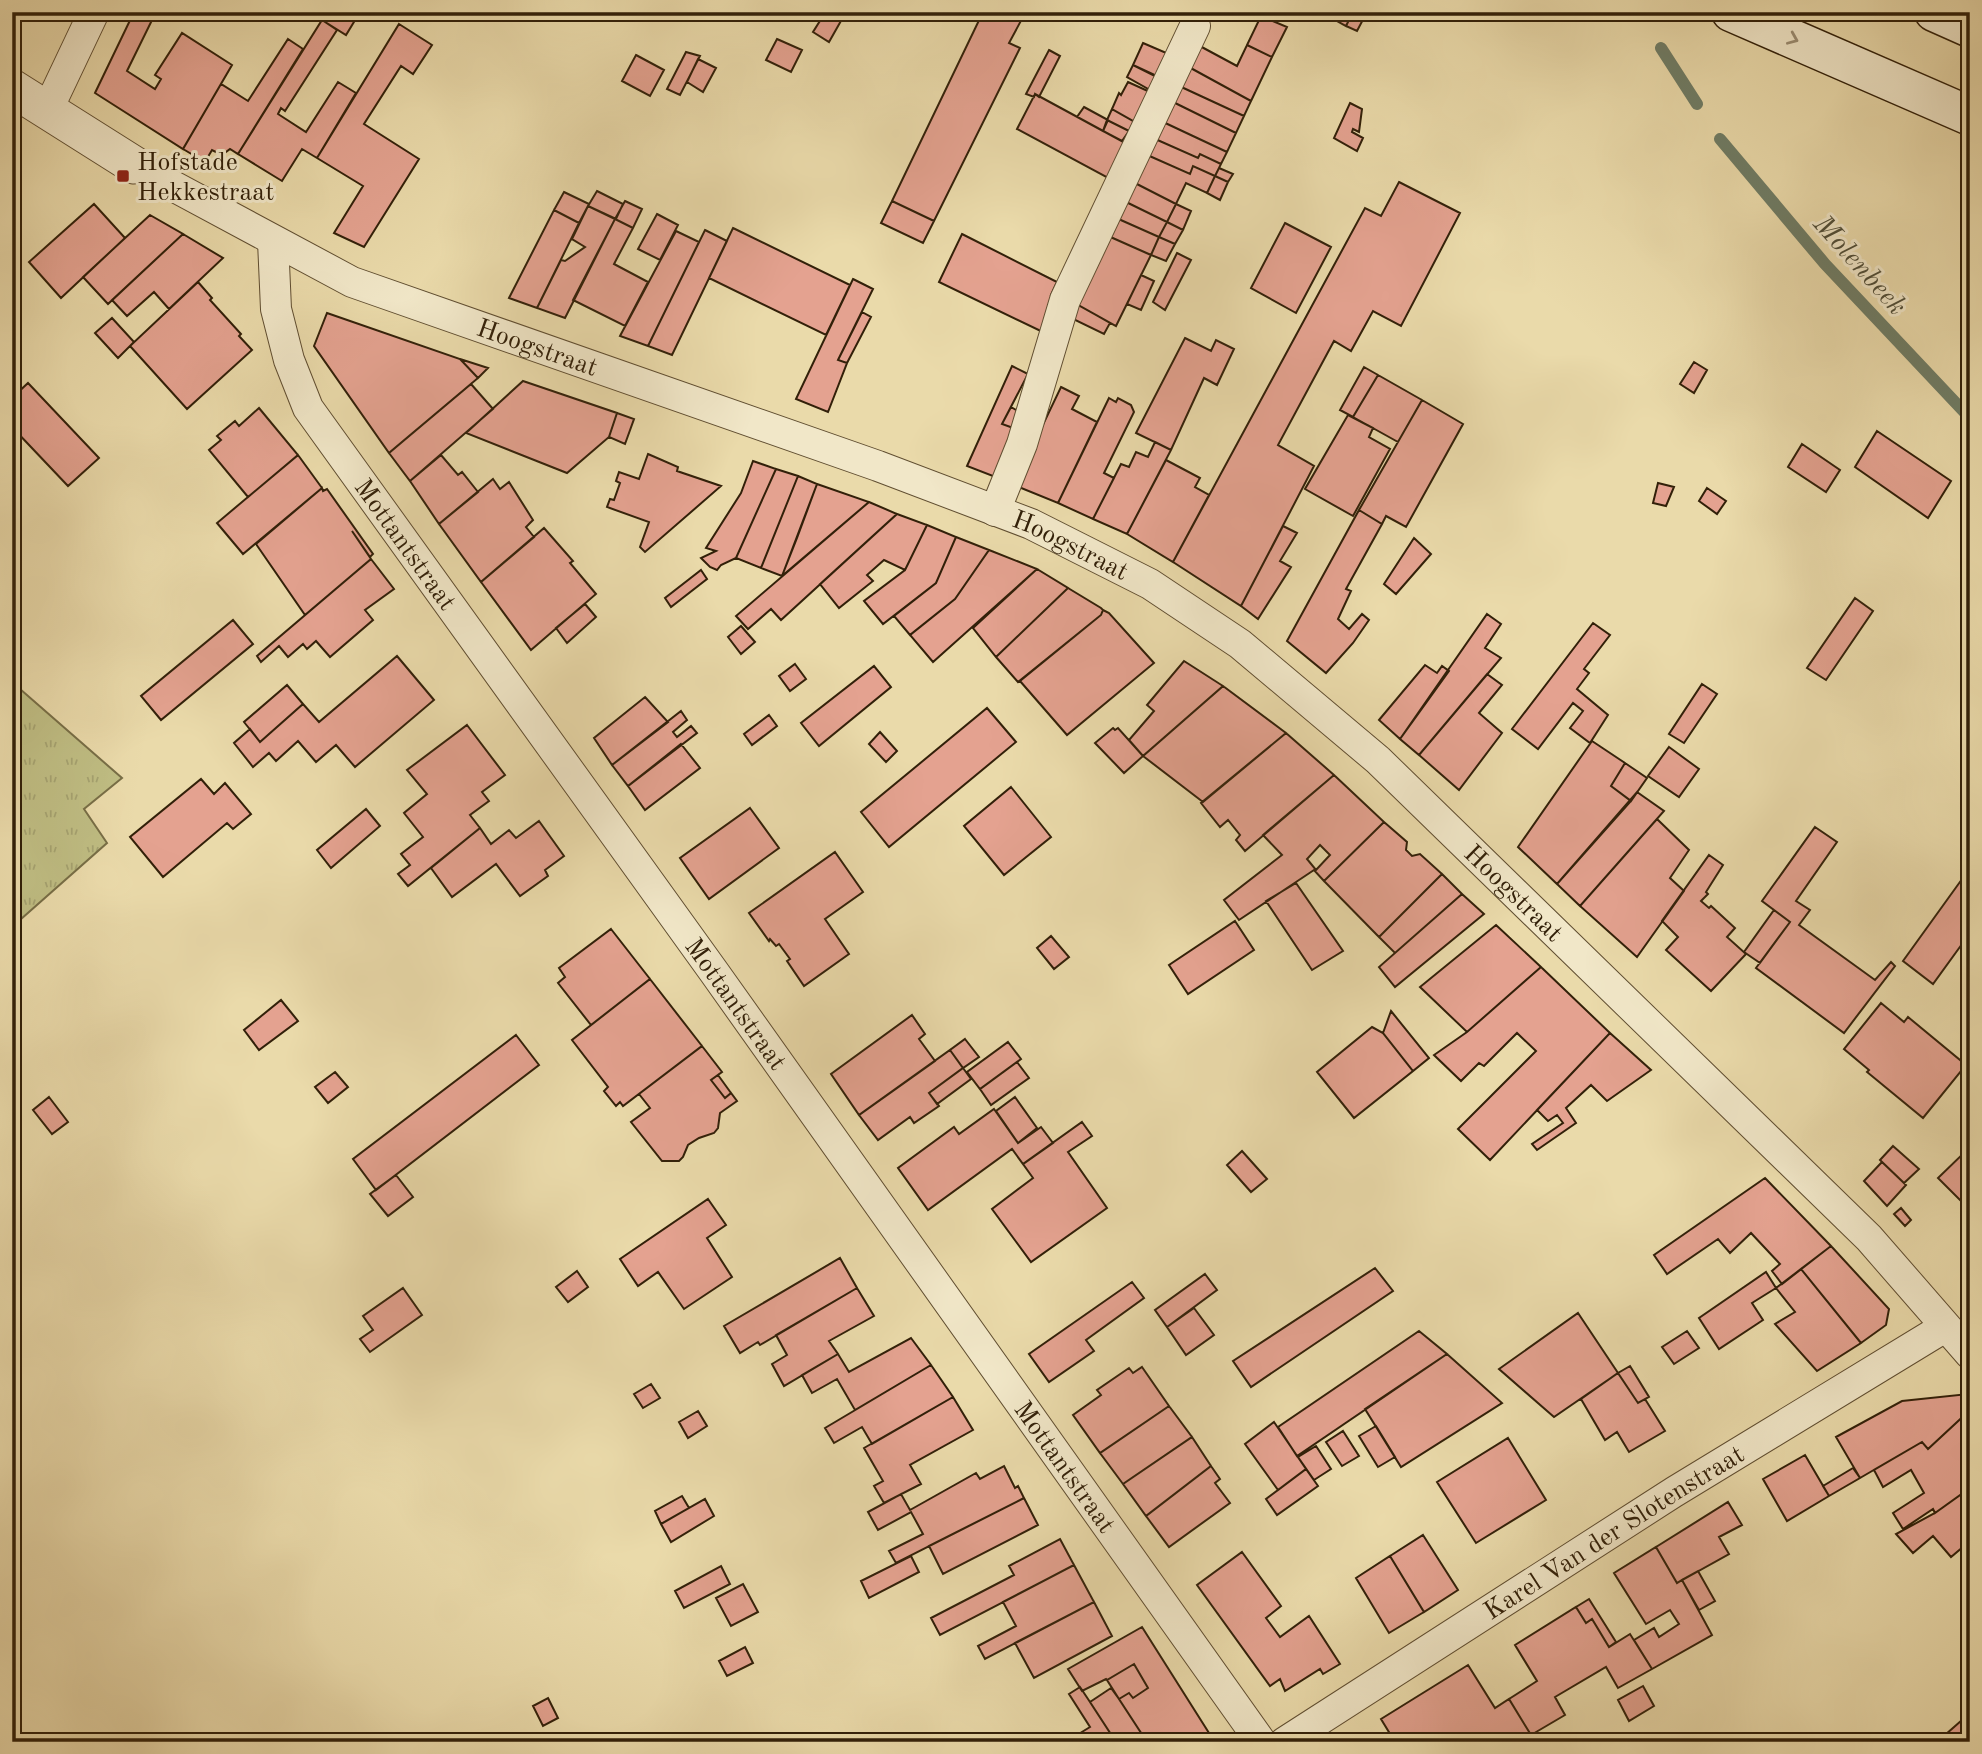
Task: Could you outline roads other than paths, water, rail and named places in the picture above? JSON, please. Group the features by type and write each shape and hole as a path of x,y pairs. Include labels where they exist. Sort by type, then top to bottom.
{"main road":[{"path":"1731,12 1970,116"},
{"path":"1934,12 1970,28"}],"street":[{"path":"48,109 94,12"},
{"name":"Hoogstraat","path":"995,511 1022,444 1065,300 1195,26"},
{"path":"12,88 134,165"},
{"name":"Hoogstraat","path":"134,165 352,282 878,466 1031,524 1161,592 1240,644 1378,760 1869,1238 1970,1354"},
{"name":"Mottantstraat","path":"273,241 276,309 289,360 308,408 714,972 1261,1742"},
{"name":"Karel Van der Slotenstraat","path":"1285,1742 1674,1492 1945,1327"}],"waterway":[{"name":"Molenbeek","path":"1661,48 1697,104"},
{"name":"Molenbeek","path":"1720,139 1825,264 1970,418"}],"place":[{"name":"Hofstade Hekkestraat","path":"123,176"}]}
